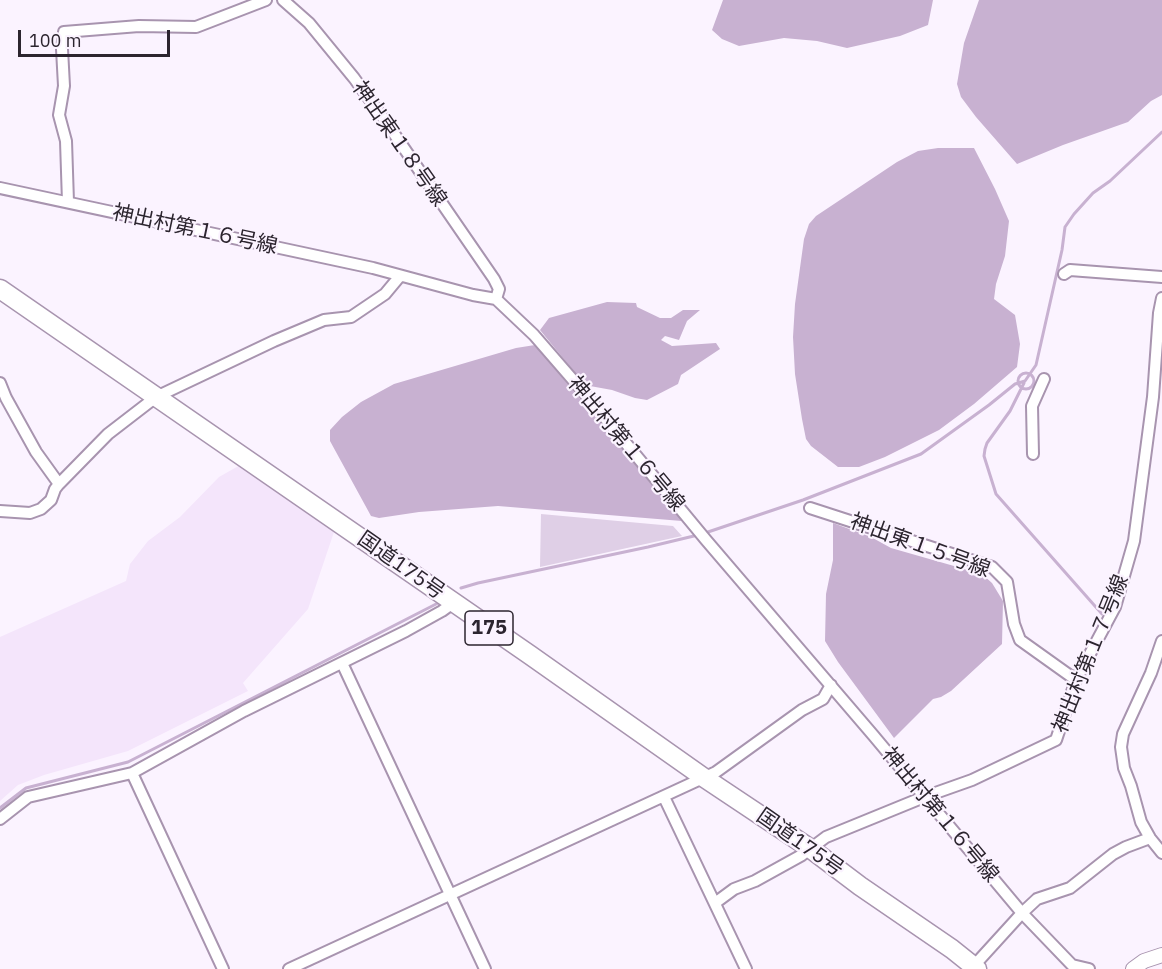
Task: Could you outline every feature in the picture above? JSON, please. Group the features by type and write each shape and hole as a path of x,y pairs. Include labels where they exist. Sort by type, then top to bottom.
{"highway":[{"name":"国道175号","path":"0,289 703,777 811,849 860,886 952,949 974,968"}],"street":[{"path":"68,202 66,141 59,115 64,86 62,49 64,32 139,26 196,27 266,0"},
{"name":"神出東１８号線","path":"283,0 309,23 386,122 494,279 499,289 496,299"},
{"name":"神出村第１６号線","path":"0,188 351,264 496,299 541,344 1022,914 1072,965 1089,969"},
{"path":"1064,274 1070,270 1162,278"},
{"path":"0,511 30,513 41,509 51,500 59,484 108,434 156,397 314,324 324,320 351,317 385,294 400,276"},
{"name":"神出村第１７号線","path":"715,903 734,890 755,881 811,849 826,837 972,780 1056,740 1076,680 1115,607 1134,541 1160,337 1162,298"},
{"path":"1033,454 1032,406 1044,379"},
{"path":"0,383 3,399 59,484"},
{"name":"神出東１５号線","path":"810,508 992,567 1007,582 1014,624 1020,640 1076,680"},
{"path":"0,819 28,797 132,773 244,711 406,631 453,603"},
{"path":"1162,641 1151,673 1123,734 1121,747 1124,768 1141,822 1162,853"},
{"path":"342,663 485,969"},
{"path":"289,969 716,772 802,710 823,699 831,685"},
{"path":"132,773 223,969"},
{"path":"664,797 746,969"},
{"path":"974,968 1037,899 1070,888 1113,854 1150,838"},
{"path":"1133,969 1144,961 1162,955"}],"shaded area":[{"path":"723,0 933,0 928,25 900,36 847,48 817,41 784,38 739,46 722,39 712,30"},
{"path":"979,0 1162,0 1162,95 1151,101 1128,122 1017,164 961,97 957,84 964,43"},
{"path":"938,148 974,148 1009,221 1005,256 994,299 1015,315 1020,344 1017,367 939,430 885,457 859,467 838,467 811,446 806,439 795,374 793,337 795,304 804,239 809,224 816,216 897,162 918,151"},
{"path":"607,302 636,303 637,307 660,318 671,318 683,310 700,310 687,321 679,340 665,336 661,340 672,346 716,343 720,349 681,375 678,384 647,400 590,386 580,379 540,330 549,318"},
{"path":"535,345 682,521 498,506 419,512 379,518 371,516 330,441 330,430 342,417 361,402 394,384 516,348"},
{"path":"242,464 335,529 308,609 243,683 248,691 128,751 44,775 18,785 0,801 0,637 126,581 130,564 148,541 180,517 219,477"},
{"path":"541,514 673,526 682,536 540,567"},
{"path":"833,523 871,537 891,548 982,574 992,583 1003,601 1002,644 951,691 933,699 894,738 825,641 826,594 833,560"}],"waterway":[{"path":"705,533 803,500 921,454 1015,384 1025,381 1036,365 1065,227 1093,193 1110,181 1162,132"},
{"path":"1026,373 1034,381 1026,389 1018,381 1026,373"},
{"path":"1024,383 1010,411 985,449 984,456 996,494 1102,614"},
{"path":"461,588 698,535"},
{"path":"0,808 26,788 128,762 440,602"}]}
